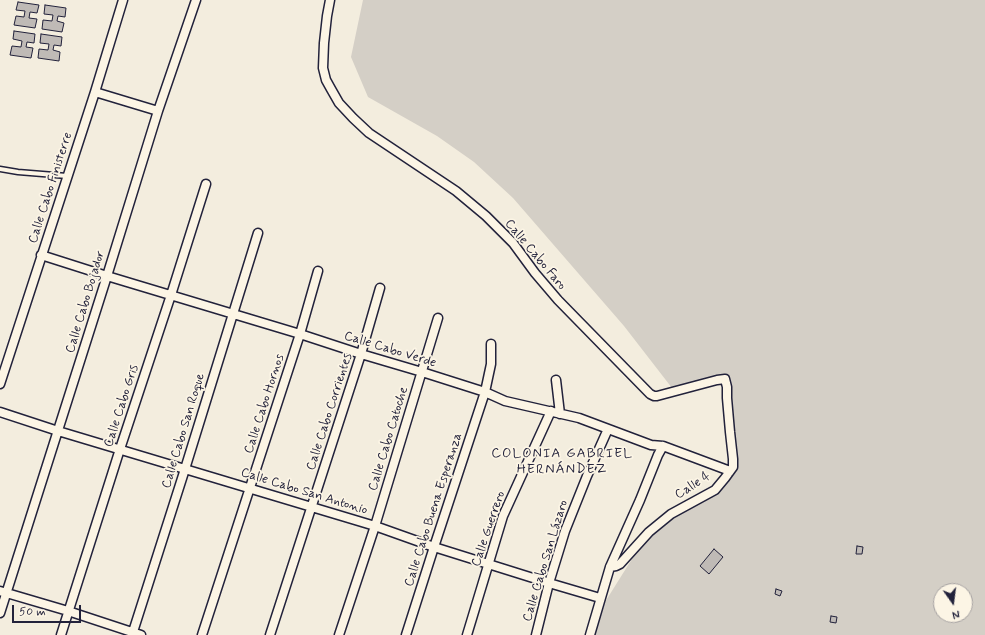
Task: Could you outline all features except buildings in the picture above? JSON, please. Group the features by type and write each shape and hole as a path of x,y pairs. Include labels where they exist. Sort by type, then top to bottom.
{"street":[{"name":"Calle Cabo Finisterre","path":"0,384 95,92 123,0"},
{"name":"Calle Cabo Bojador","path":"0,612 3,592 58,431 158,111 196,0"},
{"name":"Calle Cabo Faro","path":"330,0 326,16 323,68 330,89 339,103 353,118 369,133 456,191 486,216 513,243 535,273 558,300 650,394 657,396 717,380 725,380"},
{"path":"95,92 158,111"},
{"name":"Calle Cabo Gris","path":"61,635 206,184"},
{"name":"Calle Cabo San Roque","path":"132,634 258,233"},
{"name":"Calle Cabo Verde","path":"41,255 422,372 505,400 579,418 651,445 663,446 730,471"},
{"name":"Calle Cabo Hornos","path":"202,635 300,334 318,271"},
{"name":"Calle Cabo Corrientes","path":"270,635 361,354 380,288"},
{"name":"Calle Cabo Catoche","path":"339,635 375,526 438,318"},
{"name":"Calle Cabo Buena Esperanza","path":"406,635 485,392 491,364 491,344"},
{"path":"556,380 560,414"},
{"name":"Calle 4","path":"613,567 620,564 649,532 671,514 715,490 733,467 727,387 725,380"},
{"name":"Calle Guerrero","path":"467,635 503,516 551,411"},
{"name":"Calle Cabo San Antonio","path":"0,412 58,431 375,526 434,547 600,598"},
{"name":"Calle Cabo San Lázaro","path":"536,635 549,583 565,531 608,429"},
{"path":"590,635 600,598 663,446"},
{"path":"3,592 68,611 132,634 141,635"}],"lane":[{"path":"0,170 67,176"}],"shaded area":[{"path":"363,0 985,0 985,635 594,635 605,602 642,543 733,473 729,374 672,388 624,326 513,198 474,162 437,136 368,97 351,57"}],"district":[{"name":"COLONIA GABRIEL HERNÁNDEZ","path":"562,462"}]}
